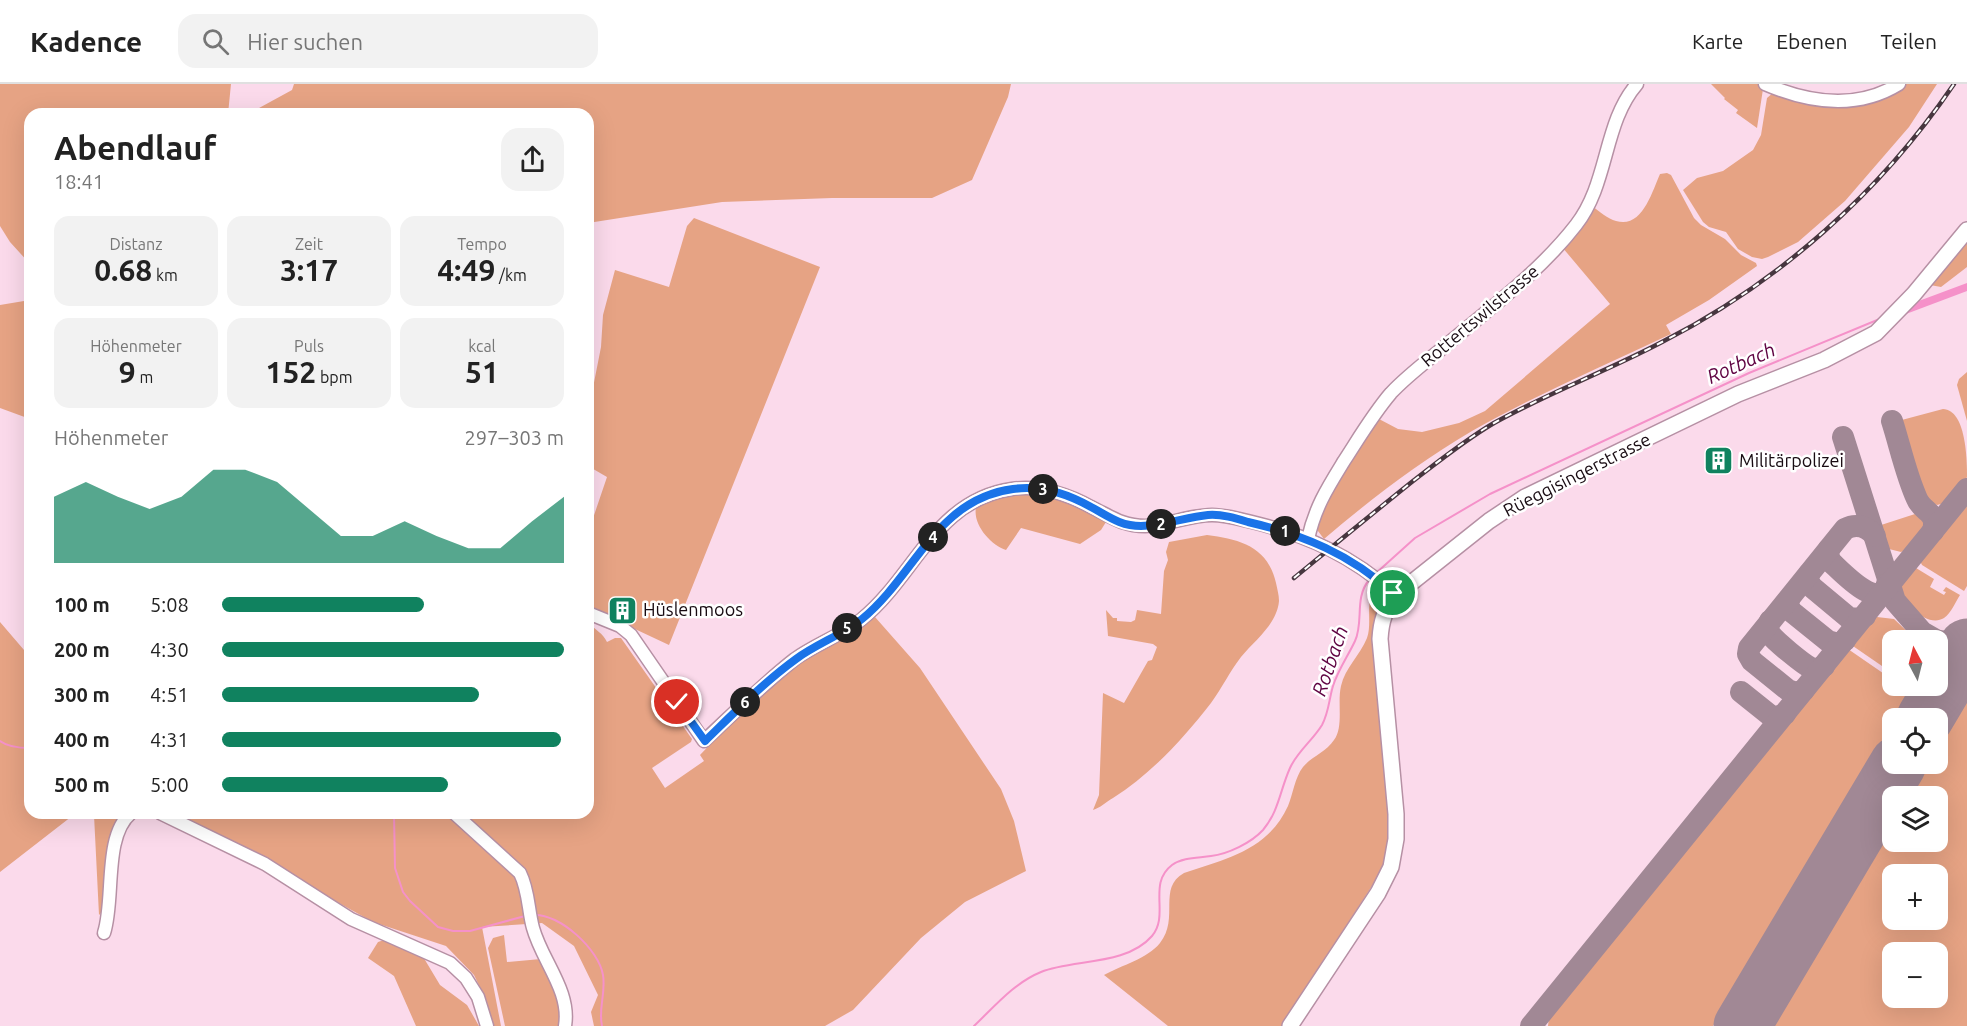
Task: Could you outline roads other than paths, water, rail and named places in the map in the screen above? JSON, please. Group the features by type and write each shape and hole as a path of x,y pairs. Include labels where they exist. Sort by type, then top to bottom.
{"main road":[{"name":"Rüeggisingerstrasse","path":"1290,1026 1378,893 1391,867 1396,839 1396,814 1380,639 1381,625 1387,606 1396,596 1489,521 1526,497 1738,394 1824,360 1876,333 1914,294 1967,230"}],"street":[{"name":"Rottertswilstrasse","path":"1308,538 1314,513 1322,497 1391,393 1538,268 1579,222 1602,176 1622,107 1637,84"},
{"path":"1766,84 1784,92 1811,99 1843,102 1877,95 1899,84"},
{"path":"594,616 621,627 631,636 705,741 758,690 797,658 861,620 880,602 939,529 955,513 973,501 1013,489 1044,489 1067,495 1122,524 1154,525 1221,515 1308,538 1327,546 1364,570 1396,596"},
{"path":"104,933 109,912 114,848 120,827 126,819"},
{"path":"172,819 265,864 351,919 450,963 466,978 478,997 486,1026"},
{"path":"461,819 516,868 526,886 532,926 564,997 567,1015 565,1026"}],"waterway":[{"name":"Rotbach","path":"1375,574 1415,538 1490,494 1749,373 1882,318"},
{"name":"Rotbach","path":"974,1026 1022,982 1041,972 1114,957 1141,946 1157,928 1161,881 1172,865 1186,859 1218,855 1232,850 1263,830 1276,808 1293,762 1324,720 1335,680 1358,634 1360,602 1364,587 1369,580"},
{"name":"Rotbach","path":"0,741 10,746 24,748"},
{"name":"Rotbach","path":"394,819 395,868 403,892 438,927 453,931 470,931 525,916"},
{"name":"Rotbach","path":"533,915 544,916 566,927 577,935 594,955 603,975 602,1026"}],"railway":[{"path":"1294,578 1413,481 1483,430 1535,402 1662,342 1746,292 1786,263 1860,198 1925,124 1954,84"}],"place":[{"name":"Militärpolizei","path":"1718,461"},
{"name":"Hüslenmoos","path":"622,610"}]}
